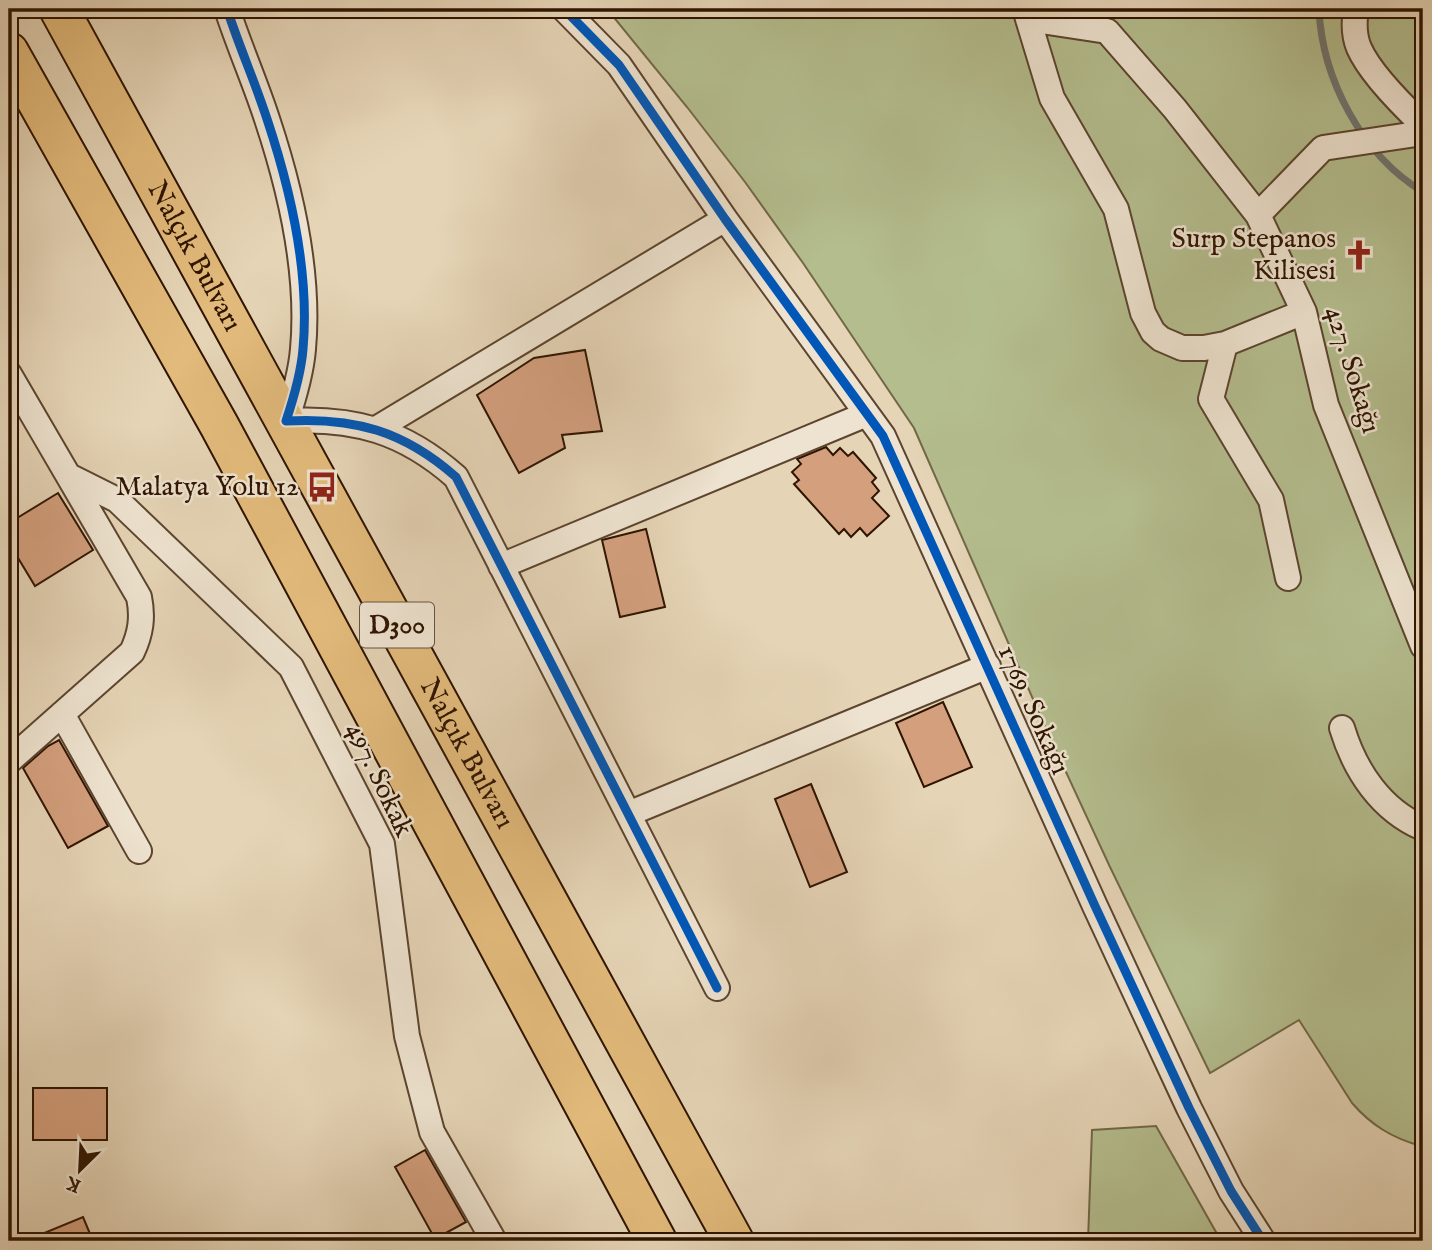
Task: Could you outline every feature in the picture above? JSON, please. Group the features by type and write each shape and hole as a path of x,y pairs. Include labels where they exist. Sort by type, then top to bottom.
{"highway":[{"name":"Nalçık Bulvarı","path":"59,9 734,1241"},
{"name":"D300","path":"9,52 219,425 657,1241"}],"street":[{"name":"1769. Sokağı","path":"564,9 619,65 725,219 883,436 1095,906 1209,1150 1263,1241"},
{"path":"1356,9 1359,47 1399,102 1423,125"},
{"path":"230,11 278,154 296,236 305,327 300,375 286,421 338,421 376,429 415,447 456,477 717,988"},
{"path":"1026,14 1052,98 1116,209 1147,323 1161,339 1182,348 1193,349 1225,344 1304,312"},
{"name":"427. Sokağı","path":"1026,14 1107,31 1175,109 1258,215 1304,312 1326,405 1423,646"},
{"path":"1258,215 1323,148 1423,133"},
{"path":"376,429 725,219"},
{"path":"1225,344 1211,399 1271,500 1288,578"},
{"path":"9,374 139,597 142,618 141,629 132,652 9,761"},
{"path":"501,566 867,414"},
{"name":"497. Sokak","path":"69,476 117,500 291,667 382,844 407,1036 432,1132 494,1241"},
{"path":"628,814 988,666"},
{"path":"62,714 139,851"},
{"path":"1342,728 1355,762 1375,792 1401,816 1423,828"}],"green space":[{"path":"607,9 1423,9 1423,1145 1391,1135 1359,1111 1299,1020 1210,1073 1047,731 914,428 745,182"},
{"path":"1156,1126 1216,1232 1226,1241 1088,1241 1092,1130"}],"building":[{"path":"585,350 602,431 562,435 565,448 519,473 477,395 534,358"},
{"path":"826,447 833,455 840,448 848,456 853,452 876,478 872,482 879,491 872,498 889,516 867,536 860,528 851,537 844,529 839,534 794,484 799,480 792,472 801,464 797,459"},
{"path":"58,493 93,550 35,586 9,543 9,523"},
{"path":"646,529 665,607 620,617 602,540"},
{"path":"943,702 972,767 924,787 896,723"},
{"path":"59,740 108,826 68,848 23,768"},
{"path":"811,784 847,872 810,887 775,799"},
{"path":"33,1088 107,1088 107,1140 33,1140"},
{"path":"425,1150 466,1222 435,1239 395,1167"},
{"path":"83,1217 93,1241 25,1241"}],"waterway":[{"path":"1319,9 1328,62 1349,113 1381,158 1423,192"}],"cycle path":[{"path":"227,9 276,146 297,232 304,291 303,349 297,385 286,421 334,422 377,430 417,448 456,477 717,988"},
{"path":"564,9 619,65 725,219 883,436 1189,1108 1231,1191 1263,1241"}],"place":[{"name":"Surp Stepanos Kilisesi","path":"1359,255"},
{"name":"Malatya Yolu 12","path":"322,487"}]}
